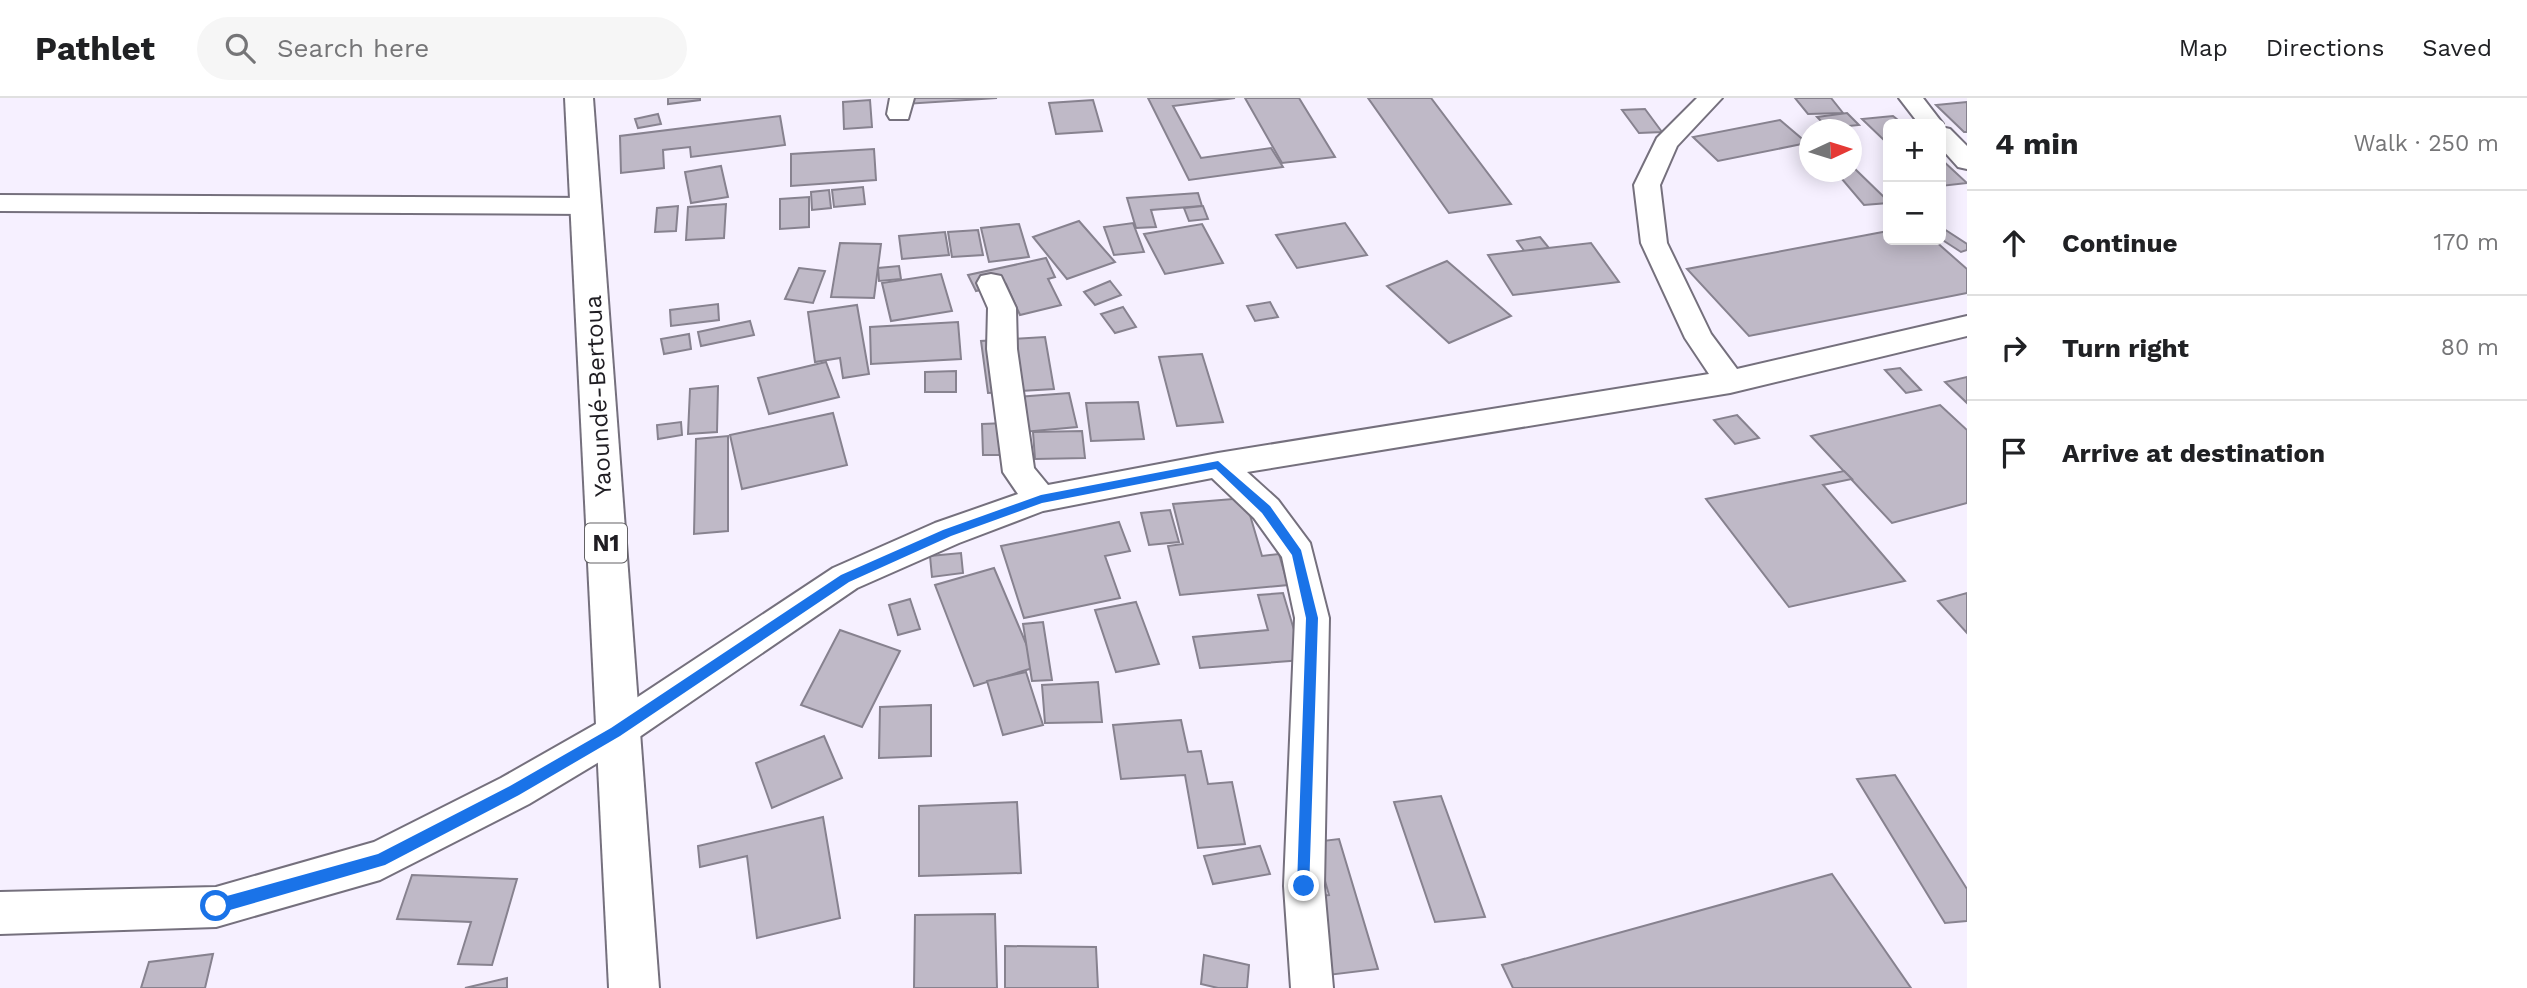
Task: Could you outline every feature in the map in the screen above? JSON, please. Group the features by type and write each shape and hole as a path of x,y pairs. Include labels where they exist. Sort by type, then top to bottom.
{"highway":[{"name":"Yaoundé-Bertoua","path":"579,98 588,206 616,732 634,988"}],"street":[{"path":"1710,98 1666,143 1647,185 1654,243 1699,338 1730,382"},
{"path":"1911,98 1927,119"},
{"path":"1946,139 1967,161"},
{"path":"0,203 588,206"},
{"path":"991,284 1002,308 1002,349 1019,472 1041,499"},
{"path":"0,913 216,906 380,860 514,791 616,732 845,578 947,533 1041,499 1218,465 1730,382 1967,326"},
{"path":"1218,465 1266,509 1297,553 1312,618 1304,886 1312,988"}],"building":[{"path":"668,98 700,98 700,100 668,104"},
{"path":"905,98 997,98 905,104"},
{"path":"1148,98 1235,98 1173,106 1201,158 1271,148 1283,167 1189,180"},
{"path":"1245,98 1299,98 1335,157 1282,163"},
{"path":"1368,98 1431,98 1511,204 1449,213"},
{"path":"1795,98 1831,98 1843,113 1808,114"},
{"path":"870,100 872,127 844,129 843,102"},
{"path":"1093,100 1102,131 1056,134 1049,103"},
{"path":"1967,102 1967,132 1936,105"},
{"path":"1645,109 1662,132 1639,133 1622,110"},
{"path":"1847,113 1853,119 1819,119 1817,117"},
{"path":"658,114 661,124 638,128 635,119"},
{"path":"780,116 785,145 691,157 690,147 663,150 664,168 621,173 620,136"},
{"path":"1893,116 1897,119 1883,119 1883,139 1862,119"},
{"path":"1780,120 1799,136 1799,145 1718,161 1693,137"},
{"path":"874,149 876,180 791,186 791,154"},
{"path":"1946,164 1967,183 1946,185"},
{"path":"721,166 728,197 691,203 685,172"},
{"path":"1862,176 1883,196 1883,203 1864,205 1844,182 1862,182"},
{"path":"863,187 865,204 834,207 832,190"},
{"path":"829,190 831,208 812,210 811,192"},
{"path":"1198,193 1202,206 1151,210 1156,227 1136,228 1127,198"},
{"path":"809,197 809,227 780,229 780,199"},
{"path":"726,204 724,238 686,240 688,207"},
{"path":"678,206 676,231 655,232 657,208"},
{"path":"1203,206 1208,219 1189,221 1184,208"},
{"path":"1079,221 1115,262 1067,279 1033,237"},
{"path":"1133,223 1144,252 1114,255 1104,227"},
{"path":"1345,223 1367,255 1297,268 1276,235"},
{"path":"1019,224 1029,257 989,262 981,228"},
{"path":"1202,224 1223,263 1165,274 1144,234"},
{"path":"978,230 983,255 952,257 948,232"},
{"path":"1946,230 1967,244 1967,250 1961,252 1946,242"},
{"path":"945,232 949,255 902,259 899,236"},
{"path":"1883,232 1883,245 1940,245 1967,269 1967,293 1749,336 1687,269"},
{"path":"1540,237 1549,248 1525,252 1517,241"},
{"path":"840,243 881,244 874,298 831,297"},
{"path":"1591,243 1619,282 1513,295 1488,255"},
{"path":"1046,258 1055,277 1048,279 1061,305 1020,315 1006,284 976,291 968,275"},
{"path":"1447,261 1511,316 1449,343 1387,286"},
{"path":"899,266 901,279 879,281 878,268"},
{"path":"799,268 825,271 813,303 785,299"},
{"path":"941,274 952,311 891,321 882,283"},
{"path":"1110,281 1121,295 1095,305 1084,292"},
{"path":"1270,302 1278,317 1255,321 1247,306"},
{"path":"718,304 719,320 671,326 670,310"},
{"path":"857,305 869,374 843,378 840,358 815,362 808,312"},
{"path":"1123,307 1136,327 1115,333 1101,314"},
{"path":"750,321 754,335 701,346 698,332"},
{"path":"958,322 961,359 871,364 870,327"},
{"path":"689,334 691,349 664,354 661,339"},
{"path":"1045,337 1054,389 988,393 981,341"},
{"path":"1202,354 1223,422 1177,426 1159,357"},
{"path":"826,362 839,397 769,414 758,378"},
{"path":"1900,368 1921,390 1906,393 1885,370"},
{"path":"956,371 956,392 925,392 925,372"},
{"path":"1967,377 1967,403 1945,382"},
{"path":"718,386 717,432 688,434 690,389"},
{"path":"1069,393 1077,427 1023,432 1017,397"},
{"path":"1138,402 1144,439 1091,441 1086,403"},
{"path":"1940,405 1967,430 1967,503 1892,523 1811,436"},
{"path":"833,413 847,465 742,489 730,435"},
{"path":"1737,415 1759,438 1735,444 1714,420"},
{"path":"681,422 682,435 658,439 657,425"},
{"path":"1006,423 1008,455 983,455 982,424"},
{"path":"1082,431 1085,458 1035,459 1033,432"},
{"path":"728,436 728,531 694,534 696,439"},
{"path":"1844,471 1852,479 1823,485 1905,581 1789,607 1706,499"},
{"path":"1245,498 1262,556 1279,554 1288,585 1180,595 1168,546 1183,544 1173,504"},
{"path":"1170,510 1179,542 1149,545 1141,513"},
{"path":"1119,522 1130,551 1105,556 1120,598 1024,618 1001,546"},
{"path":"961,553 963,573 932,577 930,556"},
{"path":"994,568 1036,667 974,686 935,585"},
{"path":"1283,593 1303,660 1200,668 1193,637 1268,630 1258,595"},
{"path":"1967,593 1967,633 1938,601"},
{"path":"910,599 920,629 898,635 889,605"},
{"path":"1136,602 1159,664 1116,672 1095,610"},
{"path":"1043,622 1052,680 1032,681 1023,624"},
{"path":"840,630 900,651 862,727 801,705"},
{"path":"1026,672 1043,725 1003,735 987,681"},
{"path":"1098,682 1102,722 1045,723 1042,685"},
{"path":"931,705 931,756 879,758 880,707"},
{"path":"1181,720 1188,752 1201,751 1208,784 1232,782 1245,844 1198,848 1185,775 1121,779 1113,725"},
{"path":"824,736 842,778 772,808 756,763"},
{"path":"1895,775 1967,889 1967,921 1945,923 1857,779"},
{"path":"1441,796 1485,917 1435,922 1394,802"},
{"path":"1017,802 1021,873 919,876 919,806"},
{"path":"823,817 840,918 757,938 747,856 700,867 698,846"},
{"path":"1339,839 1378,969 1328,975 1308,897 1329,895 1314,842"},
{"path":"1260,846 1270,874 1213,884 1204,856"},
{"path":"1832,874 1911,988 1513,988 1502,965"},
{"path":"412,875 517,879 492,965 458,964 471,922 397,919"},
{"path":"995,914 997,988 914,988 915,915"},
{"path":"1005,946 1096,947 1098,988 1005,988"},
{"path":"213,954 205,988 141,988 149,962"},
{"path":"1204,955 1249,965 1247,988 1218,988 1201,984"},
{"path":"507,978 507,988 465,988"}],"route":[{"path":"216,906 380,860 514,791 616,732 845,578 947,533 1041,499 1218,465 1266,509 1297,553 1312,618 1304,886"}]}
